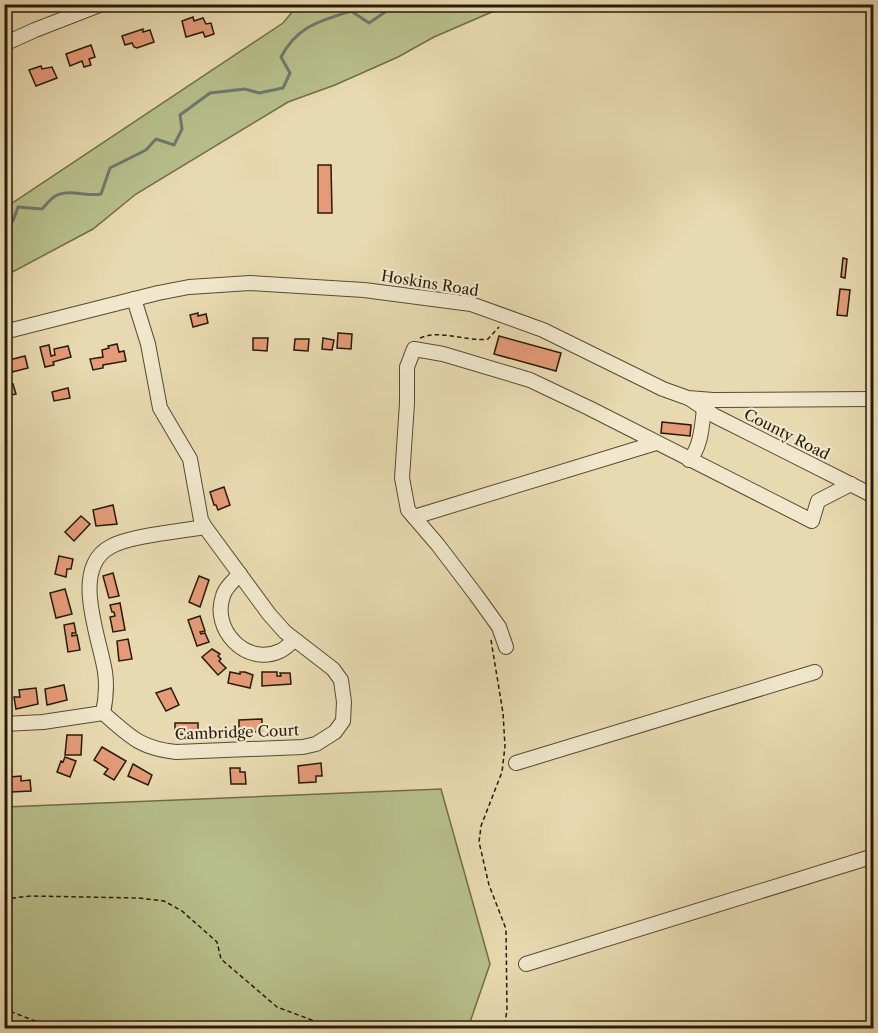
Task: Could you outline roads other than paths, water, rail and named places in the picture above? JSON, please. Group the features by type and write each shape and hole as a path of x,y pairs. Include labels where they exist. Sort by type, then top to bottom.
{"street":[{"path":"4,44 102,4"},
{"name":"Hoskins Road","path":"4,332 189,287 274,283 364,290 471,304 543,330 688,398 713,400 873,399"},
{"name":"Cambridge Court","path":"103,713 136,740 156,750 176,752 303,747 316,744 335,732 343,721 344,702 341,680 333,669 295,640 269,614 201,520 190,459 160,408 148,344 134,299"},
{"path":"506,646 499,627 438,545 408,510 402,478 407,367 414,350 443,354 530,380 812,521 818,501 851,484"},
{"name":"County Road","path":"688,398 715,416 873,496"},
{"path":"689,460 699,440 705,409"},
{"path":"414,517 656,443"},
{"path":"4,724 43,722 103,713 106,695 105,672 91,611 90,581 101,553 120,543 205,527"},
{"path":"240,574 223,594 220,606 223,626 230,637 244,651 264,655 281,651 295,640"},
{"path":"516,763 815,672"},
{"path":"526,964 873,856"}],"waterway":[{"path":"4,230 13,221 18,207 42,209 62,193 101,194 110,168 146,150 156,139 174,145 182,129 180,115 210,93 245,89 259,93 283,88 290,73 281,57 294,38 310,26 351,11 369,23 401,4"}]}
